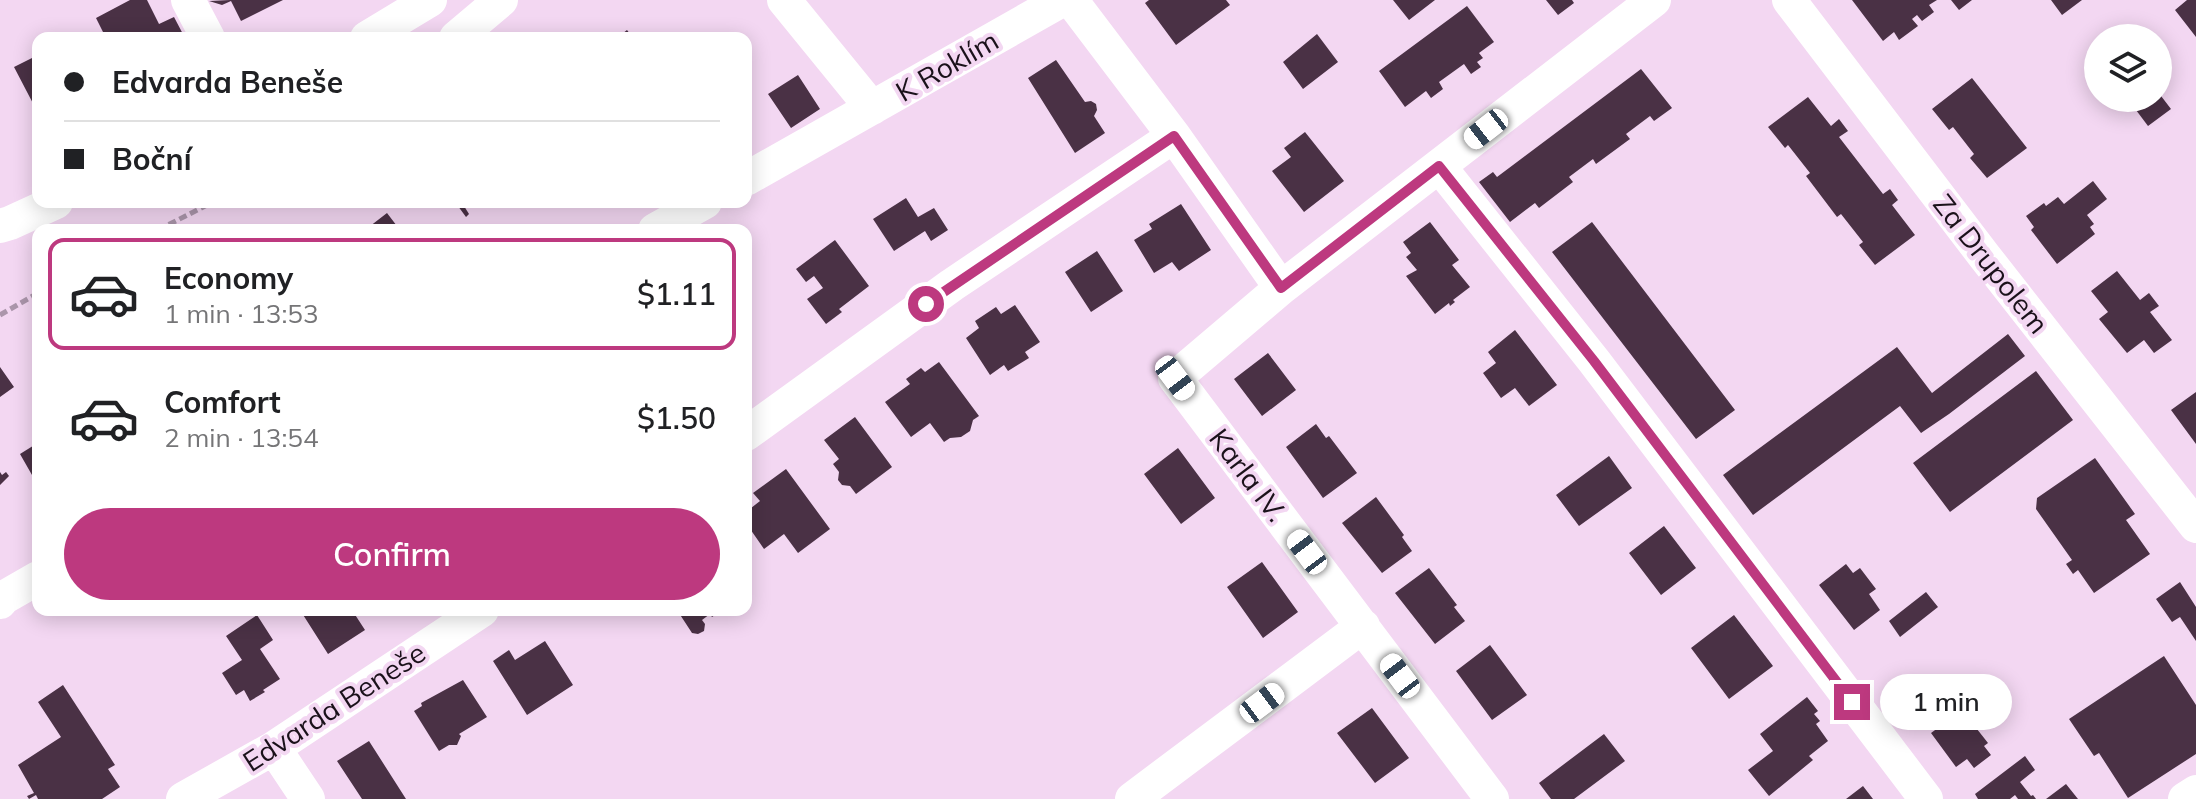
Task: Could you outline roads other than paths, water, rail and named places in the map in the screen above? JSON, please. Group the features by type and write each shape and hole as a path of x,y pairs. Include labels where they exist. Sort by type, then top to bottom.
{"street":[{"path":"188,0 205,32"},
{"path":"377,32 430,0"},
{"path":"463,32 501,0"},
{"path":"784,0 872,108"},
{"name":"K Roklím","path":"752,176 1062,0"},
{"path":"1071,0 1174,136 1281,288 1654,0"},
{"name":"Za Drupolem","path":"1789,0 2196,526"},
{"path":"752,430 952,285 1174,136"},
{"path":"1439,166 1603,373 1926,799"},
{"path":"0,226 43,208"},
{"path":"666,224 694,208"},
{"name":"Karla IV.","path":"1281,288 1175,378 1492,799"},
{"path":"1,600 32,582"},
{"name":"Edvarda Beneše","path":"183,799 274,748 473,616"},
{"path":"1132,799 1363,626"},
{"path":"274,748 308,799"},
{"path":"2185,799 2196,792"}]}
